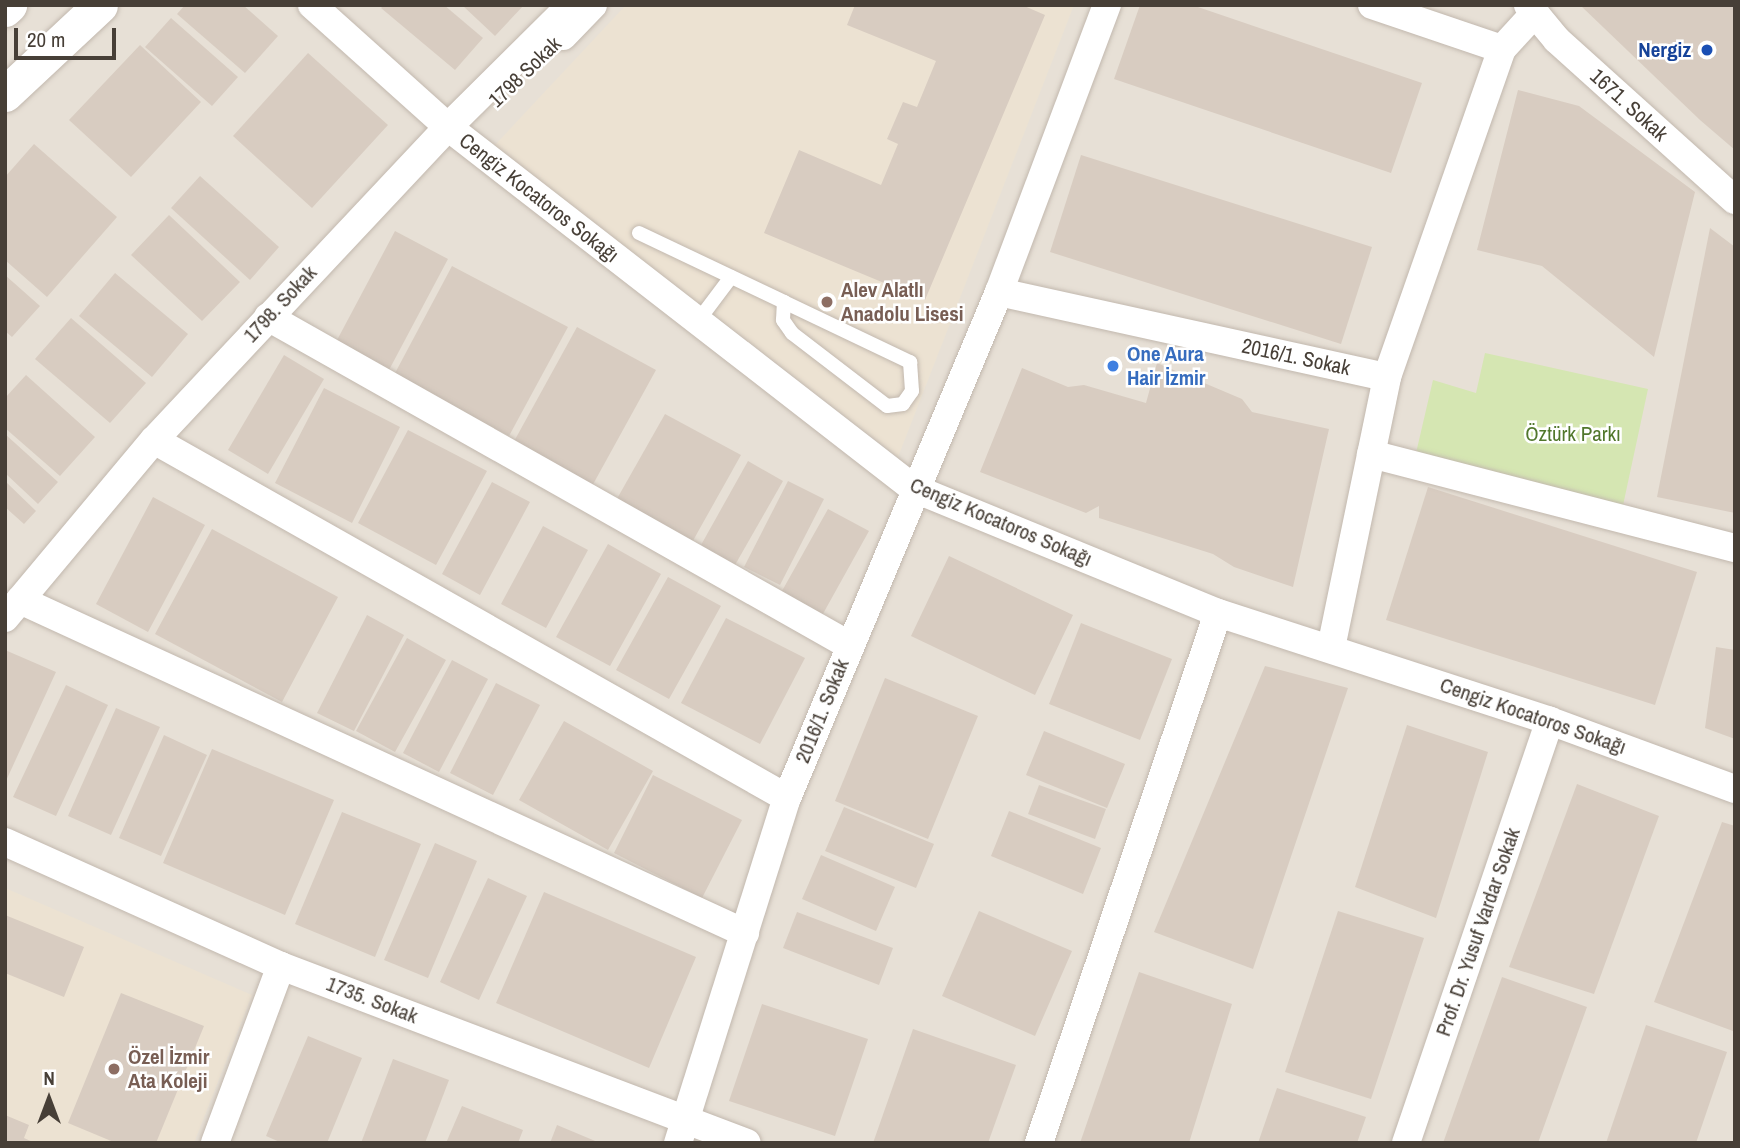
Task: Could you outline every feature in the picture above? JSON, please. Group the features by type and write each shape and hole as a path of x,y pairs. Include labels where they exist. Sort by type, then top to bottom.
{"street":[{"path":"5,9 9,5"},
{"path":"5,94 100,5"},
{"name":"Cengiz Kocatoros Sokağı","path":"312,5 448,127 914,488 1218,613 1549,721 1735,789"},
{"name":"1798. Sokak","path":"12,609 154,440 448,127 570,5"},
{"name":"1798 Sokak","path":"448,127 495,106 593,5"},
{"name":"2016/1. Sokak","path":"683,1131 787,798 914,488 999,292 1107,5"},
{"path":"1371,5 1502,49"},
{"path":"1331,648 1387,377 1502,49 1532,9"},
{"name":"1671. Sokak","path":"1532,9 1557,40 1735,200"},
{"name":"2016/1. Sokak","path":"999,292 1387,377"},
{"path":"268,317 849,645"},
{"path":"154,440 787,798"},
{"path":"1371,454 1735,548"},
{"path":"12,609 745,933"},
{"path":"1039,1143 1218,613"},
{"name":"Prof. Dr. Yusuf Vardar Sokak","path":"1406,1143 1549,721"},
{"name":"1735. Sokak","path":"5,842 281,966 683,1131 746,1143"},
{"path":"215,1143 281,966"}],"lane":[{"path":"639,233 731,277 784,302 910,362 912,391 903,404 887,406 792,333 783,320 784,302"},
{"path":"698,321 731,277"}],"shaded area":[{"path":"5,5 1735,5 1735,1143 5,1143"},
{"name":"Alev Alatlı Anadolu Lisesi","path":"626,5 1074,5 898,457 494,146"},
{"name":"Özel İzmir Ata Koleji","path":"5,888 252,995 194,1143 5,1143"}],"green space":[{"name":"Öztürk Parkı","path":"1485,353 1648,389 1622,510 1416,453 1433,380 1476,393"}],"building":[{"path":"185,5 243,5 278,36 245,73 177,14"},
{"path":"384,5 444,5 483,38 455,70 381,8"},
{"path":"462,5 524,5 495,36"},
{"path":"855,5 1022,5 1045,15 925,300 764,233 799,150 881,185 898,144 887,139 903,102 917,107 936,61 847,25"},
{"path":"1140,5 1192,5 1422,83 1391,173 1114,79"},
{"path":"1580,5 1735,5 1735,150 1700,120"},
{"path":"171,18 238,77 212,106 145,47"},
{"path":"140,45 201,102 131,177 69,120"},
{"path":"308,53 388,125 312,208 233,136"},
{"path":"1518,90 1579,106 1695,192 1654,357 1542,266 1477,250"},
{"path":"34,144 117,217 47,297 5,260 5,177"},
{"path":"1081,155 1372,247 1341,344 1050,252"},
{"path":"200,176 279,247 250,280 171,208"},
{"path":"169,215 240,282 202,321 131,255"},
{"path":"1710,228 1735,247 1735,513 1657,497"},
{"path":"395,231 448,259 389,370 336,342"},
{"path":"452,266 568,327 509,436 394,375"},
{"path":"115,273 188,334 152,377 79,316"},
{"path":"5,275 40,306 12,337 5,331"},
{"path":"71,318 146,383 110,423 35,359"},
{"path":"577,327 656,370 591,488 512,445"},
{"path":"284,355 324,379 268,474 228,450"},
{"path":"1157,363 1242,399 1252,412 1329,429 1293,587 1234,567 1213,554 1099,518 1099,506 1086,513 980,472 1022,368 1068,387 1084,385 1146,403"},
{"path":"26,375 95,437 60,476 5,428 5,398"},
{"path":"324,388 400,427 352,523 275,483"},
{"path":"665,414 741,455 690,546 614,504"},
{"path":"408,430 487,471 436,565 358,523"},
{"path":"5,434 58,482 38,504 5,473"},
{"path":"748,461 783,481 735,565 701,545"},
{"path":"5,481 36,511 24,524 5,507"},
{"path":"788,481 824,499 780,585 744,567"},
{"path":"492,482 530,502 480,595 442,574"},
{"path":"1428,487 1697,572 1655,705 1386,620"},
{"path":"153,497 205,525 148,632 96,604"},
{"path":"828,509 869,531 819,621 778,598"},
{"path":"543,526 588,550 546,628 501,604"},
{"path":"212,529 338,597 282,702 155,634"},
{"path":"608,544 661,574 610,666 556,637"},
{"path":"949,556 1073,615 1035,695 911,636"},
{"path":"668,577 721,606 669,699 616,670"},
{"path":"367,615 404,635 354,731 317,713"},
{"path":"726,618 805,658 760,744 681,703"},
{"path":"1081,623 1172,659 1140,740 1049,704"},
{"path":"407,638 446,660 395,752 356,731"},
{"path":"1716,647 1735,650 1735,739 1705,728"},
{"path":"5,650 56,672 5,783"},
{"path":"452,660 488,679 439,772 403,753"},
{"path":"1265,666 1348,688 1253,969 1154,932"},
{"path":"885,678 978,716 928,839 835,801"},
{"path":"496,683 540,705 493,795 450,773"},
{"path":"66,685 108,705 56,816 13,797"},
{"path":"116,708 160,727 111,835 68,816"},
{"path":"564,721 653,771 608,850 519,800"},
{"path":"1407,725 1488,752 1436,918 1355,887"},
{"path":"1044,731 1125,764 1107,808 1026,775"},
{"path":"164,735 207,755 161,856 119,838"},
{"path":"212,749 334,800 285,915 163,863"},
{"path":"653,775 742,820 702,898 614,853"},
{"path":"1577,784 1659,816 1594,994 1509,967"},
{"path":"1039,785 1106,809 1095,839 1028,814"},
{"path":"844,807 934,844 916,888 825,851"},
{"path":"1009,811 1101,848 1083,894 991,856"},
{"path":"342,812 421,844 375,957 295,924"},
{"path":"1722,822 1735,826 1733,1031 1654,1002"},
{"path":"435,843 477,861 428,978 384,960"},
{"path":"821,855 895,887 876,931 802,899"},
{"path":"488,878 527,896 479,1000 440,982"},
{"path":"544,892 696,957 649,1068 496,1003"},
{"path":"979,911 1072,951 1035,1036 942,996"},
{"path":"1338,911 1424,938 1371,1099 1285,1072"},
{"path":"797,912 893,948 879,985 783,948"},
{"path":"5,915 84,947 64,997 5,973"},
{"path":"1139,972 1232,1004 1189,1143 1080,1143"},
{"path":"1502,977 1587,1007 1538,1143 1443,1143"},
{"path":"121,993 204,1026 156,1143 116,1143 68,1123"},
{"path":"762,1004 868,1039 835,1136 729,1101"},
{"path":"1646,1025 1727,1052 1696,1143 1606,1143"},
{"path":"913,1029 1016,1065 988,1143 873,1143"},
{"path":"308,1036 362,1058 327,1143 282,1143 266,1136"},
{"path":"393,1059 449,1080 425,1143 361,1143"},
{"path":"1277,1088 1366,1117 1357,1143 1258,1143"},
{"path":"462,1106 523,1130 518,1143 446,1143"},
{"path":"5,1115 29,1125 24,1138 35,1143 5,1143"},
{"path":"557,1125 600,1143 550,1143"}],"place":[{"name":"Nergiz","path":"1707,50"},
{"name":"Alev Alatlı Anadolu Lisesi","path":"827,302"},
{"name":"One Aura Hair İzmir","path":"1113,366"},
{"name":"Özel İzmir Ata Koleji","path":"114,1069"}]}
